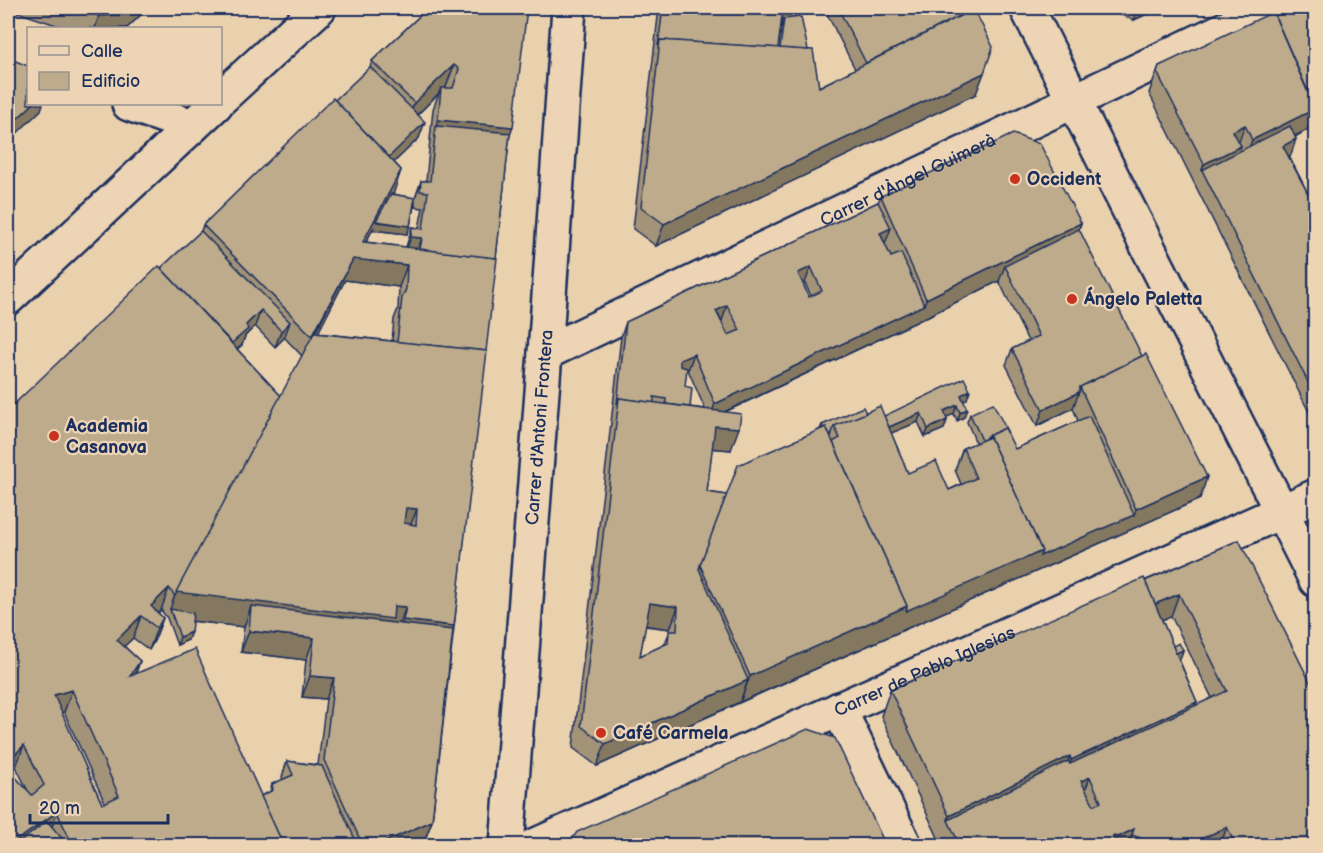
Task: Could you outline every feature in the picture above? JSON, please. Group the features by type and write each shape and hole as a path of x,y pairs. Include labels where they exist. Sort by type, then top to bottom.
{"street":[{"path":"222,97 320,8"},
{"name":"Carrer d'Antoni Frontera","path":"507,846 569,8"},
{"path":"1027,8 1316,580"},
{"name":"Carrer d'Àngel Guimerà","path":"545,353 1269,8"},
{"path":"132,105 192,126"},
{"path":"8,298 215,105"},
{"name":"Carrer de Pablo Iglesias","path":"534,846 1316,496"},
{"path":"839,709 905,846"}],"building":[{"path":"75,8 133,8 118,15 99,16"},
{"path":"428,8 527,8 513,127 438,120 441,88 453,88 459,69 454,65 414,103 372,61"},
{"path":"663,8 783,8 778,48 660,40 658,46"},
{"path":"838,8 968,8 970,11 866,63"},
{"path":"1294,8 1316,8 1316,86 1307,89 1275,16"},
{"path":"974,9 993,47 984,73 664,224 641,207 660,40 813,50 819,87"},
{"path":"1273,12 1315,109 1252,140 1245,125 1233,131 1241,146 1204,164 1157,72 1159,66"},
{"path":"801,17 808,50 780,48 784,19"},
{"path":"8,58 27,66 27,105 32,105 8,127"},
{"path":"370,67 425,122 389,157 335,100"},
{"path":"333,98 401,170 363,242 497,258 486,351 397,342 402,298 406,289 407,265 353,259 312,336 203,225"},
{"path":"436,126 510,133 496,258 420,249 422,238 411,237 412,227 423,229 428,192 420,191 421,181 430,181"},
{"path":"1290,126 1296,139 1283,146 1316,209 1316,398 1202,170"},
{"path":"1013,134 1040,144 1081,223 926,299 881,196"},
{"path":"391,194 415,198 410,226 376,221"},
{"path":"878,202 891,228 880,233 891,257 901,253 924,305 715,404 694,354 680,360 680,366 687,368 685,386 692,388 690,407 666,404 666,399 654,397 654,403 619,398 617,404 626,322","holes":["811,267 822,291 809,297 798,273","727,305 740,330 728,335 716,311"]},
{"path":"1079,229 1142,356 1080,387 1079,392 1043,410 1012,349 1039,336 1005,266"},
{"path":"201,231 290,322 281,331 261,310 246,325 248,329 232,343 161,268"},
{"path":"159,266 281,396 175,596 169,588 151,606 163,618 157,628 141,616 117,640 140,661 130,676 195,649 284,846 73,846 57,812 8,846 8,769 32,795 44,785 24,745 8,762 8,410","holes":["72,690 119,796 102,804 54,695"]},
{"path":"314,333 487,351 454,626 403,620 406,607 394,606 393,619 176,592","holes":["406,508 417,509 416,525 404,523"]},
{"path":"1146,354 1207,477 1136,509 1080,387"},
{"path":"964,378 970,390 961,395 967,409 960,413 957,405 944,411 947,420 928,429 921,413 889,427 884,416"},
{"path":"619,398 741,414 739,428 715,426 707,492 727,495 699,569 748,680 605,744 581,726","holes":["650,603 678,607 677,631 669,631 668,643 640,656"]},
{"path":"993,403 1008,433 1005,428 982,440 970,414"},
{"path":"880,406 908,473 936,461 949,490 976,478 963,448 990,437 1042,551 906,611 907,606 833,442 840,438 834,426"},
{"path":"863,407 866,413 834,426 831,437 826,427 823,428 822,425"},
{"path":"1089,416 1134,515 1040,556 1042,551 990,437 986,437 1005,428 1015,449"},
{"path":"826,427 907,606 750,676 700,565 738,465"},
{"path":"1239,540 1316,694 1316,846 1236,846 1227,827 1194,842 1196,845 1194,846 1179,846 1177,842 1169,846 1145,846 1146,840 1132,835 1134,829 1118,837 1113,836 1117,846 960,846 948,820 1068,761 1070,764 1227,691 1179,594 1155,604 1145,581","holes":["1090,777 1101,802 1094,805 1081,781"]},
{"path":"1144,578 1197,702 1071,760 1070,756 949,816 890,690"},
{"path":"251,606 453,630 432,821 375,846 363,846 324,760 334,678 310,676 314,638 249,631"},
{"path":"170,609 193,613 191,632 180,637"},
{"path":"1179,643 1183,650 1176,653 1173,646"},
{"path":"808,729 835,738 886,846 567,846 577,832"},
{"path":"287,761 322,766 358,846 284,846 261,796 273,790 272,784 293,775"},
{"path":"47,821 68,846 15,846"}],"place":[{"name":"Occident","path":"1015,179"},
{"name":"Ángelo Paletta","path":"1072,299"},
{"name":"Academia Casanova","path":"54,436"},
{"name":"Café Carmela","path":"601,733"}]}
